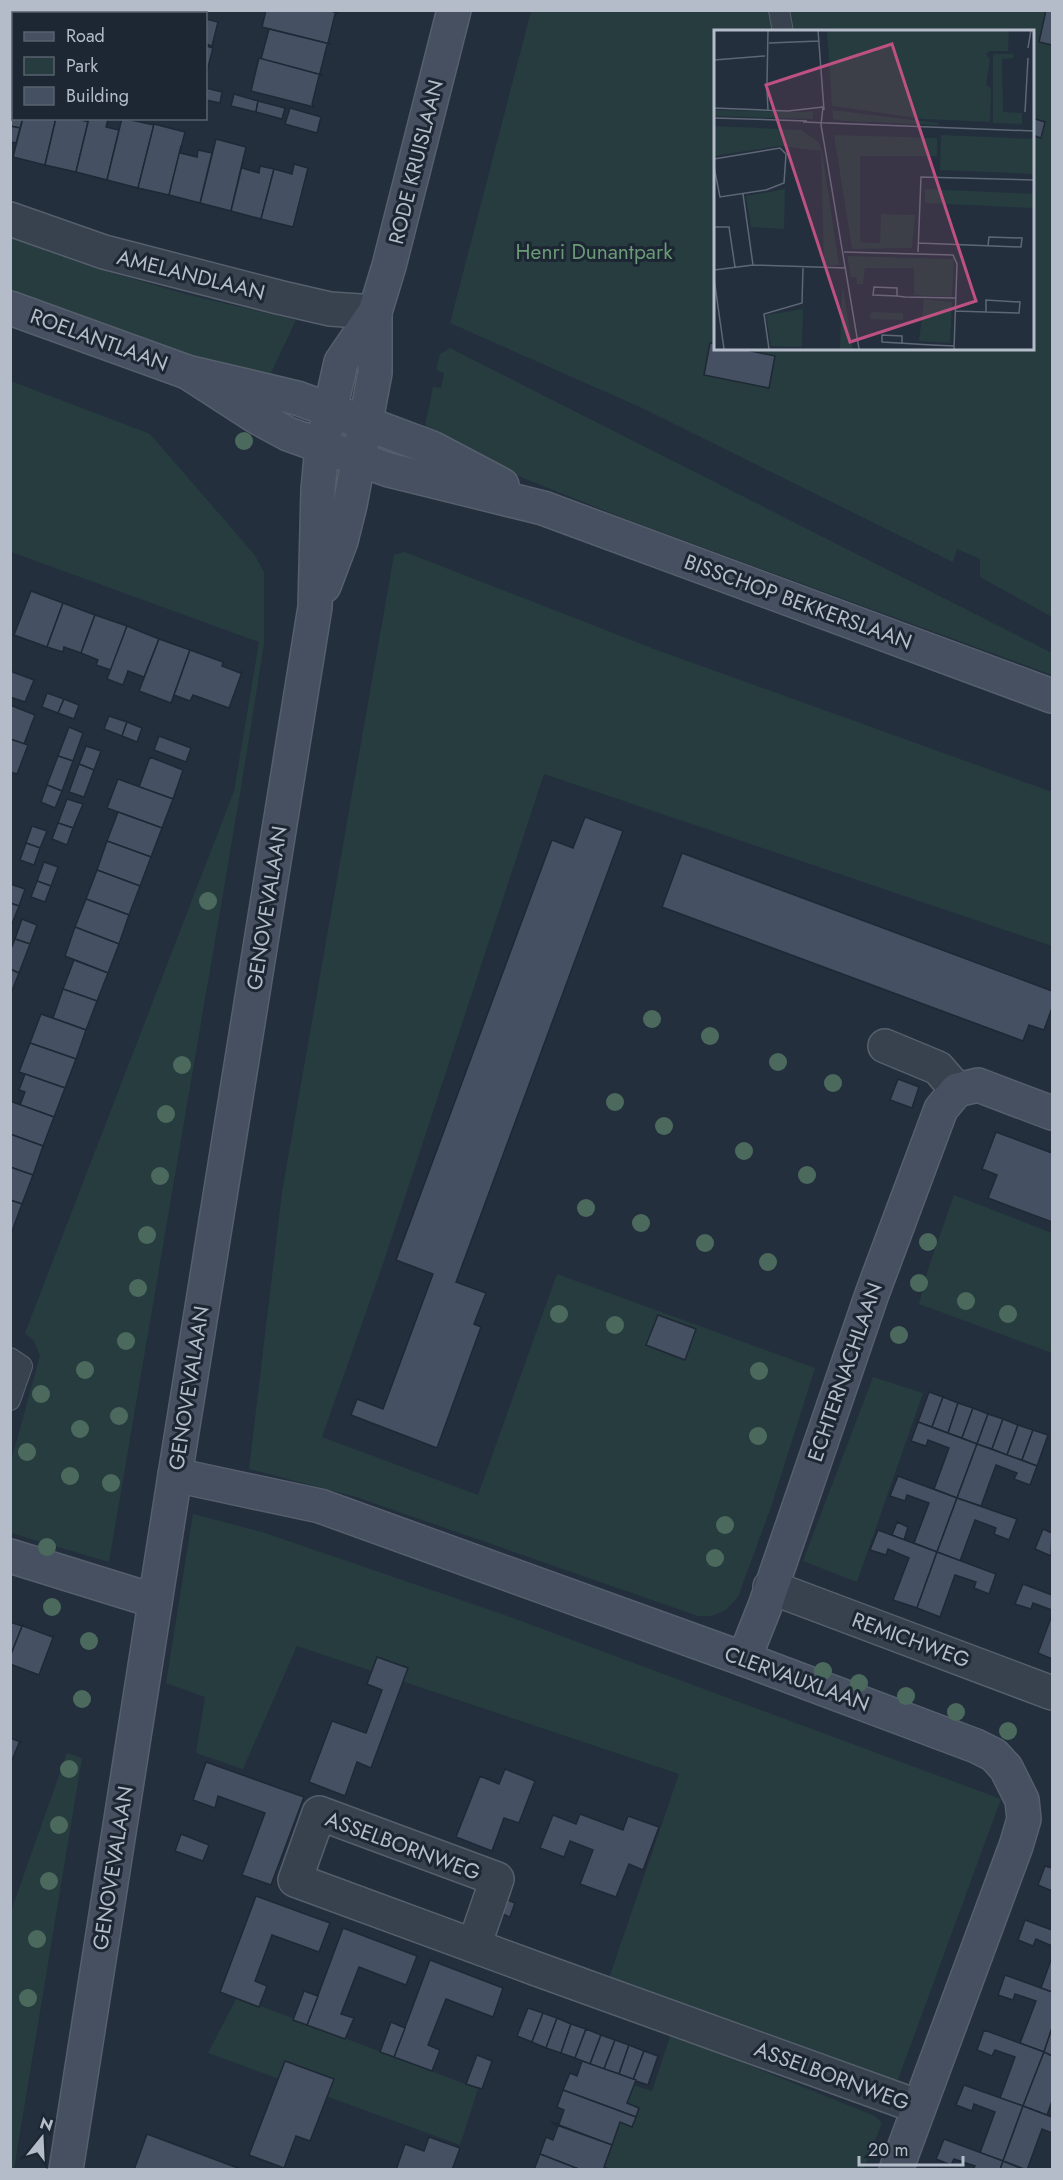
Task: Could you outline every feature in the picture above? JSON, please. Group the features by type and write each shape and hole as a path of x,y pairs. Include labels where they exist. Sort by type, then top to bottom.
{"main road":[{"name":"RODE KRUISLAAN","path":"358,459 375,373 375,312 389,266 454,10"},
{"name":"ROELANTLAAN","path":"10,308 187,372 297,398 331,410"},
{"name":"RODE KRUISLAAN","path":"322,446 341,362 375,312"},
{"name":"ROELANTLAAN","path":"187,372 288,434 358,459"},
{"name":"BISSCHOP BEKKERSLAAN","path":"331,410 432,448 543,508"},
{"name":"GENOVEVALAAN","path":"66,2169 174,1476 315,607 318,490 322,446"},
{"name":"BISSCHOP BEKKERSLAAN","path":"358,459 389,470 543,508 1053,696"},
{"name":"GENOVEVALAAN","path":"315,607 341,541 358,459"},
{"path":"957,1090 978,1085 1053,1113"},
{"name":"ECHTERNACHLAAN","path":"744,1659 872,1294 941,1109 957,1090"},
{"name":"CLERVAUXLAAN","path":"174,1476 320,1506 744,1659 976,1746 994,1755 1006,1768 1022,1800 1024,1819 896,2169"},
{"path":"10,1556 155,1601"}],"street":[{"name":"AMELANDLAAN","path":"10,219 104,252 208,279 330,309 375,312"},
{"path":"885,1046 938,1068 957,1090"},
{"name":"REMICHWEG","path":"770,1587 1053,1693"},
{"name":"ASSELBORNWEG","path":"474,1946 497,1879 319,1813 295,1880 474,1946 919,2107"}],"lane":[{"path":"779,10 783,30"},
{"path":"10,1358 22,1366 10,1400"}],"green space":[{"name":"Henri Dunantpark","path":"531,11 1052,11 1052,617 980,577 980,559 957,549 953,562 642,408 450,323"},
{"path":"10,237 98,269 189,295 296,320 270,375 181,355 11,290"},
{"path":"450,348 1052,653 1052,675 631,521 498,468 424,431 433,387 441,388 444,373 436,370 440,354"},
{"path":"11,381 150,434 254,554 264,572 264,644 109,1562 11,1533 11,1461 40,1356 34,1341 25,1333 234,791 259,642 11,552"},
{"path":"405,552 654,649 1052,792 1052,946 544,774 384,1261 322,1437 478,1495 557,1274 815,1368 771,1507 738,1597 726,1610 712,1616 698,1616 356,1497 249,1469 282,1192 394,555"},
{"path":"954,1195 1052,1233 1052,1353 919,1304 928,1269"},
{"path":"873,1377 923,1393 857,1582 803,1561"},
{"path":"193,1514 262,1532 502,1614 1001,1799 896,2085 609,1978 679,1774 297,1646 243,1769 196,1753 205,1697 166,1683"},
{"path":"67,1753 82,1758 14,2169 11,2169 11,1911"},
{"path":"237,1997 478,2089 460,2145 208,2053"},
{"path":"671,2034 875,2116 882,2123 864,2169 595,2170 624,2082 652,2091"}],"building":[{"path":"83,10 112,10 118,12 82,12"},
{"path":"266,10 328,10 337,13 328,43 330,44 262,27"},
{"path":"1046,10 1052,10 1052,45 1039,42"},
{"path":"207,19 218,22 212,46 207,44"},
{"path":"269,29 330,44 327,45 320,73 322,75 261,59"},
{"path":"207,46 213,48 207,71"},
{"path":"259,58 322,75 319,76 312,104 314,107 251,91"},
{"path":"207,88 222,92 220,103 207,100"},
{"path":"234,94 258,101 256,112 231,106"},
{"path":"258,101 285,108 282,119 256,112"},
{"path":"290,108 321,117 317,133 285,124"},
{"path":"10,110 12,110 12,120 22,120 20,128 10,126"},
{"path":"1033,118 1045,122 1041,138 1033,135"},
{"path":"22,120 56,120 45,165 13,157"},
{"path":"56,120 88,122 76,172 45,165"},
{"path":"89,120 108,120 106,127 119,130 107,180 76,172"},
{"path":"122,120 154,125 138,188 107,180"},
{"path":"154,124 185,132 169,195 138,188"},
{"path":"10,126 20,128 16,143 10,142"},
{"path":"216,139 246,147 231,211 200,203"},
{"path":"182,145 180,153 197,157 198,150 212,153 200,203 169,195"},
{"path":"243,162 242,168 259,173 260,166 274,169 261,219 231,211"},
{"path":"294,164 308,168 293,227 261,219 274,169 292,174"},
{"path":"710,343 714,344 714,350 746,350 775,356 769,388 704,375"},
{"path":"31,591 63,603 47,647 14,635"},
{"path":"63,603 95,615 81,653 64,647 63,652 47,647"},
{"path":"95,615 127,626 111,670 96,665 98,660 81,653"},
{"path":"127,626 159,639 144,677 128,671 123,685 107,679"},
{"path":"159,639 190,650 171,703 139,691"},
{"path":"190,650 223,662 222,666 242,672 229,708 193,695 190,701 174,695"},
{"path":"10,671 34,680 25,702 10,697"},
{"path":"47,693 64,699 58,713 42,707"},
{"path":"64,699 79,705 74,719 58,713"},
{"path":"10,705 35,715 24,744 10,739"},
{"path":"109,716 127,722 122,736 104,729"},
{"path":"127,722 142,728 137,742 122,736"},
{"path":"69,727 83,733 73,761 58,756"},
{"path":"159,736 191,748 186,762 154,750"},
{"path":"10,739 28,745 17,774 10,772"},
{"path":"86,746 101,751 94,770 79,764"},
{"path":"58,756 73,761 62,791 47,785"},
{"path":"150,757 183,770 173,799 139,787"},
{"path":"79,764 94,770 84,797 69,792"},
{"path":"118,779 173,799 162,828 107,808"},
{"path":"47,785 62,791 55,808 41,802"},
{"path":"67,799 83,804 73,828 58,823"},
{"path":"118,812 162,828 151,857 107,841"},
{"path":"585,817 623,831 456,1282 486,1293 474,1324 481,1327 437,1448 351,1415 357,1399 383,1409 433,1274 396,1260 552,840 573,848"},
{"path":"58,823 73,828 67,845 52,839"},
{"path":"32,826 47,831 40,848 26,843"},
{"path":"107,841 151,857 140,886 97,870"},
{"path":"26,843 40,848 34,865 20,860"},
{"path":"682,853 1052,991 1052,1008 1044,1030 1029,1025 1023,1041 662,907"},
{"path":"44,862 58,867 51,886 37,881"},
{"path":"97,870 140,886 129,915 86,899"},
{"path":"37,881 51,886 45,902 31,897"},
{"path":"10,884 25,889 19,906 10,903"},
{"path":"86,899 129,915 119,944 75,927"},
{"path":"10,903 19,906 10,929"},
{"path":"22,919 37,925 30,944 15,939"},
{"path":"75,927 119,944 108,973 65,956"},
{"path":"15,939 30,944 19,973 10,969 10,951"},
{"path":"74,960 108,973 97,1001 63,989"},
{"path":"10,969 19,973 10,996"},
{"path":"63,989 97,1001 86,1030 53,1018"},
{"path":"41,1014 86,1030 76,1059 30,1043"},
{"path":"30,1043 76,1059 65,1088 19,1072"},
{"path":"25,1074 65,1088 54,1117 20,1105 25,1092 19,1090"},
{"path":"898,1079 919,1087 912,1108 890,1100"},
{"path":"10,1101 54,1117 43,1146 10,1134"},
{"path":"996,1132 1052,1153 1052,1222 988,1198 997,1175 982,1169"},
{"path":"10,1134 43,1146 33,1175 10,1167"},
{"path":"10,1167 33,1175 22,1204 10,1200"},
{"path":"10,1200 22,1204 11,1234 10,1233"},
{"path":"658,1315 696,1329 685,1360 646,1345"},
{"path":"929,1392 943,1397 932,1427 918,1422"},
{"path":"943,1397 958,1403 948,1433 932,1427"},
{"path":"958,1403 973,1408 962,1438 948,1433"},
{"path":"973,1408 988,1414 977,1444 962,1438"},
{"path":"988,1414 1003,1419 992,1449 977,1444"},
{"path":"1003,1419 1018,1425 1007,1455 992,1449"},
{"path":"918,1422 977,1444 957,1498 934,1489 949,1448 928,1440 926,1446 911,1441"},
{"path":"1018,1425 1033,1430 1022,1460 1007,1455"},
{"path":"1033,1430 1048,1435 1037,1466 1022,1460"},
{"path":"977,1444 1037,1466 1030,1485 1014,1479 1017,1473 996,1465 981,1506 957,1498"},
{"path":"898,1476 957,1498 937,1552 914,1543 929,1503 907,1495 905,1501 890,1496"},
{"path":"957,1498 1017,1519 1009,1540 994,1534 996,1528 975,1520 960,1561 937,1552"},
{"path":"897,1522 908,1527 904,1540 892,1535"},
{"path":"1043,1529 1052,1533 1051,1556 1035,1549"},
{"path":"878,1530 937,1552 917,1608 893,1600 909,1558 888,1549 886,1555 870,1550"},
{"path":"937,1552 996,1574 989,1594 974,1588 976,1582 955,1575 940,1617 917,1608"},
{"path":"1023,1584 1052,1595 1052,1610 1033,1603 1031,1609 1015,1604"},
{"path":"1052,1615 1052,1659 1038,1653"},
{"path":"10,1622 22,1626 23,1624 10,1657"},
{"path":"23,1624 23,1626 52,1637 54,1635 39,1675 10,1664 10,1657"},
{"path":"377,1657 408,1668 371,1768 357,1762 345,1796 309,1782 332,1721 366,1733 382,1690 367,1684"},
{"path":"10,1738 21,1742 10,1765"},
{"path":"206,1762 304,1797 271,1885 242,1875 265,1813 218,1796 215,1808 193,1800"},
{"path":"505,1769 535,1781 519,1823 504,1818 492,1851 456,1837 480,1776 499,1784"},
{"path":"580,1814 623,1830 628,1816 659,1827 643,1870 629,1864 616,1897 580,1884 593,1850 570,1841 564,1857 540,1848 553,1815 576,1824"},
{"path":"181,1834 209,1845 203,1861 175,1851"},
{"path":"1045,1866 1052,1868 1052,1891 1038,1885"},
{"path":"256,1896 330,1923 319,1952 272,1935 255,1981 267,1986 259,2007 220,1992"},
{"path":"505,1899 515,1903 510,1917 500,1913"},
{"path":"1025,1920 1052,1930 1052,1946 1036,1939 1033,1946 1018,1940"},
{"path":"343,1928 417,1956 406,1985 359,1967 341,2014 354,2018 345,2039 307,2025"},
{"path":"1052,1957 1052,1992 1041,1988"},
{"path":"430,1960 503,1988 493,2017 446,1999 428,2045 440,2050 432,2071 394,2057"},
{"path":"1005,1975 1052,1992 1052,2028 1044,2052 1020,2043 1036,2001 1015,1994 1013,2000 998,1995"},
{"path":"304,1991 318,1996 307,2025 293,2020"},
{"path":"528,2008 543,2013 532,2042 517,2036"},
{"path":"543,2013 557,2018 546,2048 532,2042"},
{"path":"557,2018 571,2024 561,2053 546,2048"},
{"path":"391,2022 405,2028 394,2057 380,2052"},
{"path":"571,2024 586,2029 575,2058 561,2053"},
{"path":"1052,2028 1052,2056 1044,2052"},
{"path":"586,2029 601,2035 590,2064 575,2058"},
{"path":"984,2030 1044,2052 1023,2106 1000,2098 1015,2057 995,2050 992,2056 977,2050"},
{"path":"601,2035 615,2040 604,2069 590,2064"},
{"path":"615,2040 629,2045 619,2074 604,2069"},
{"path":"629,2045 644,2051 633,2080 619,2074"},
{"path":"644,2051 658,2056 648,2085 633,2080"},
{"path":"1044,2052 1052,2056 1052,2101 1047,2115 1023,2106"},
{"path":"477,2055 492,2061 482,2089 466,2084"},
{"path":"285,2061 334,2079 310,2141 296,2136 284,2168 249,2155"},
{"path":"582,2061 636,2080 627,2103 639,2108 636,2117 563,2090 570,2073 577,2076"},
{"path":"964,2085 1023,2106 1003,2161 980,2153 995,2112 974,2104 972,2111 956,2105"},
{"path":"563,2090 636,2117 632,2127 620,2122 612,2145 551,2122 559,2124 564,2110 557,2107"},
{"path":"1023,2106 1052,2117 1052,2133 1042,2129 1027,2170 1003,2161"},
{"path":"551,2123 612,2145 604,2167 611,2170 581,2170 540,2154 546,2137 553,2140 558,2126"},
{"path":"147,2134 243,2170 134,2170"},
{"path":"429,2137 460,2148 452,2170 396,2170 405,2144 424,2151"},
{"path":"944,2139 1003,2161 1000,2170 973,2170 975,2166 954,2159 951,2165 936,2159"},
{"path":"540,2154 581,2170 534,2170"},
{"path":"1003,2161 1025,2170 1000,2170"}]}
